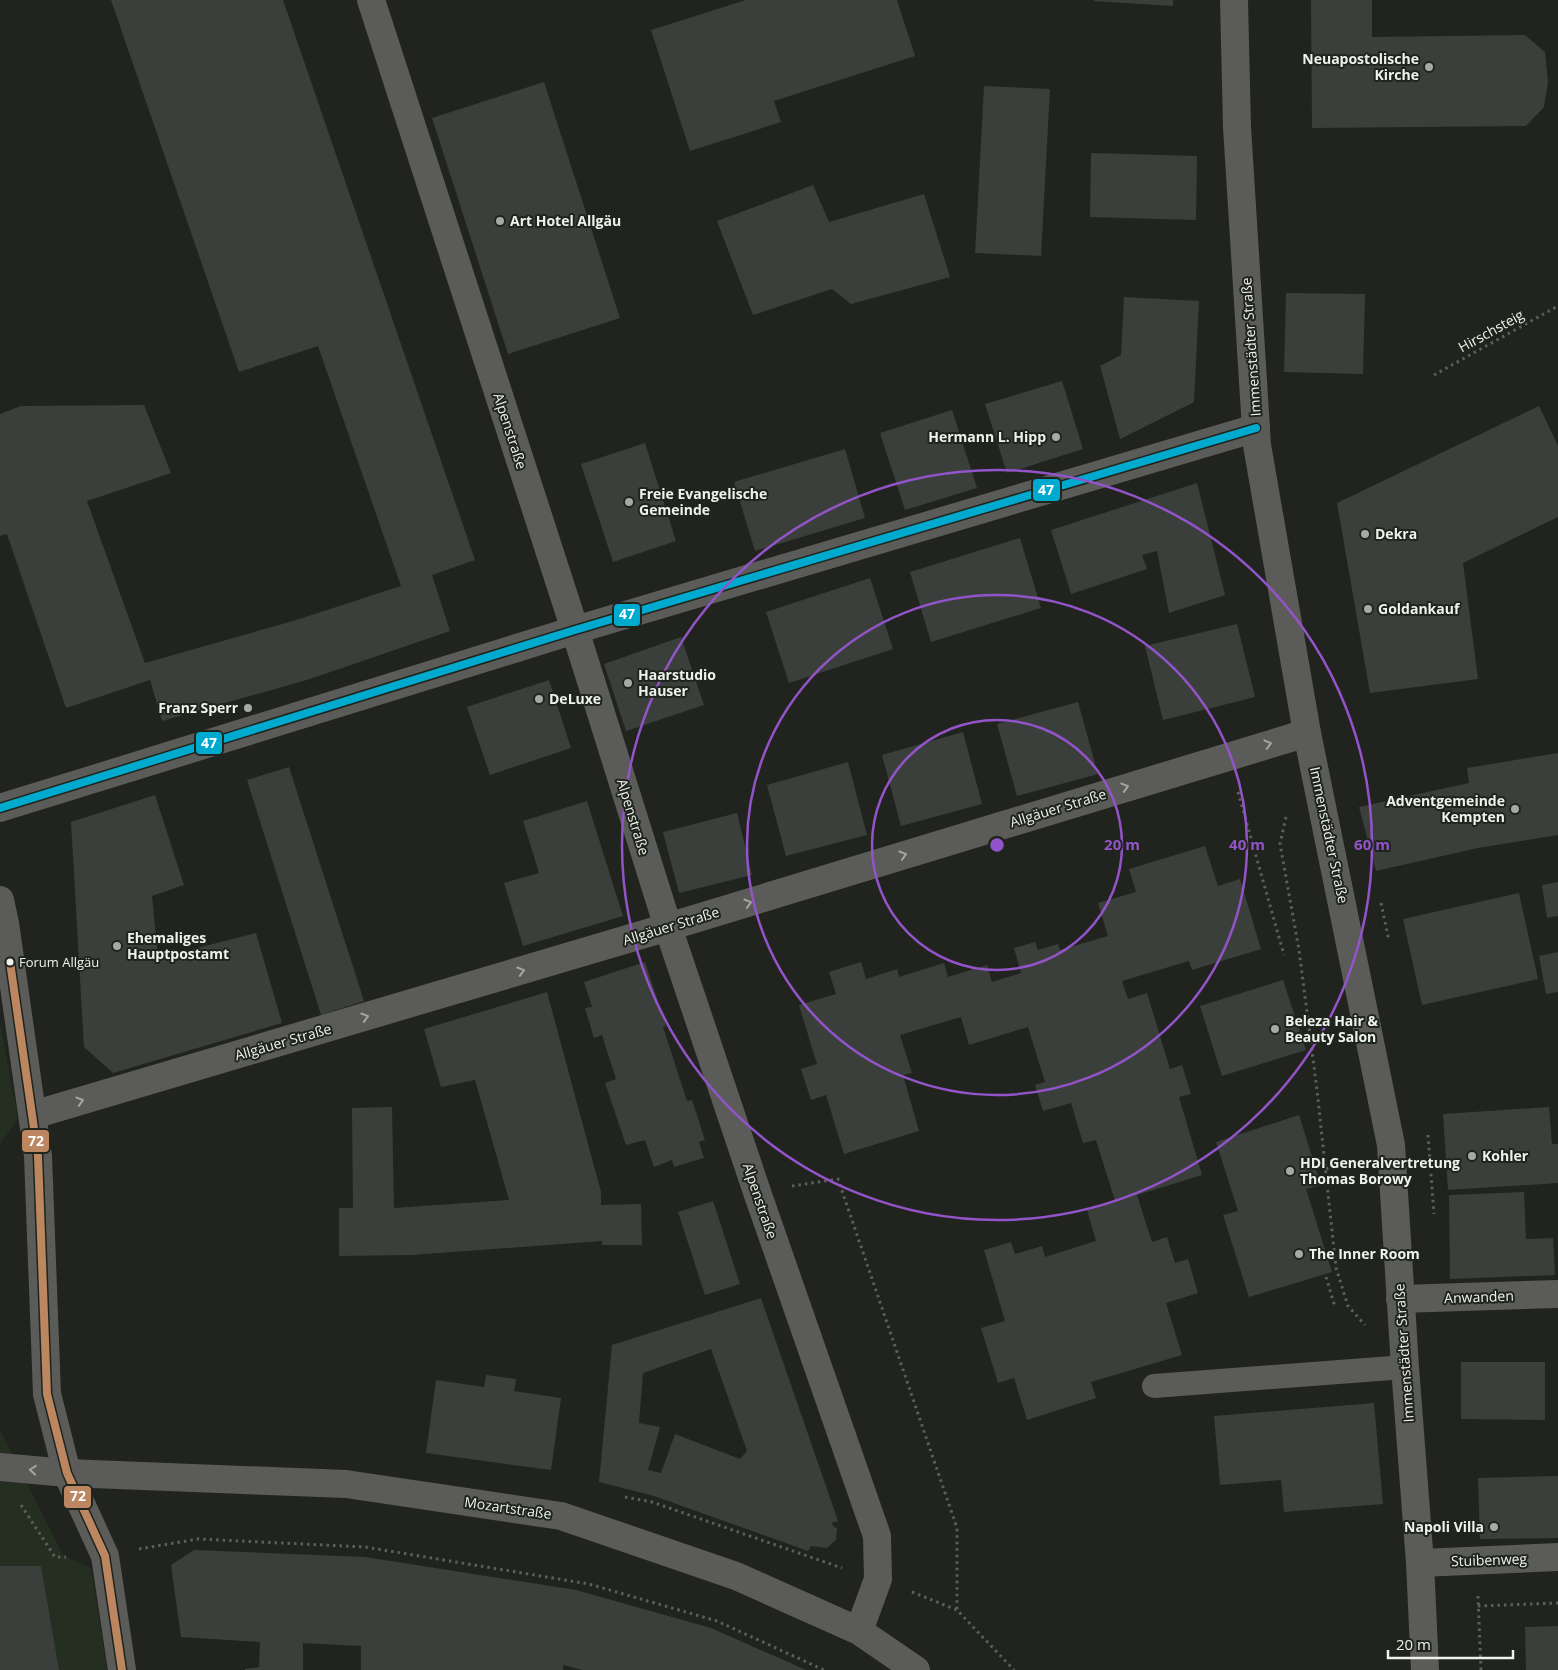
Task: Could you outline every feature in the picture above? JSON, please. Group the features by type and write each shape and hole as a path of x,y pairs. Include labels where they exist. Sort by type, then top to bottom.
{"street":[{"name":"Alpenstraße","path":"371,0 575,630 668,927 757,1192 877,1536 878,1579 859,1631"},
{"name":"Immenstädter Straße","path":"1234,0 1237,127 1258,455 1307,733 1391,1145 1400,1299 1420,1563 1424,1670"},
{"path":"0,808 575,630 1256,428"},
{"name":"Allgäuer Straße","path":"33,1115 668,927 1307,733"},
{"path":"0,900 5,923 38,1156 47,1394 67,1473 105,1556 122,1670"},
{"name":"Anwanden","path":"1400,1299 1558,1294"},
{"name":"Mozartstraße","path":"0,1467 67,1473 346,1484 561,1516 736,1576 859,1631 916,1670"},
{"name":"Stuibenweg","path":"1420,1563 1558,1557"}],"lane":[{"path":"1154,1386 1405,1367"}],"path":[{"name":"Hirschsteig","path":"1434,376 1558,306"},
{"path":"1228,756 1284,955"},
{"path":"1286,816 1280,844 1300,959 1317,1090 1336,1268 1348,1306 1367,1326"},
{"path":"757,1192 838,1179 957,1528 957,1610"},
{"path":"1326,1277 1335,1307"},
{"path":"20,1504 55,1557 105,1556 198,1539 365,1547 589,1584 716,1622 824,1670"},
{"path":"1476,1560 1481,1670"},
{"path":"878,1579 957,1610 1014,1670"},
{"path":"1478,1606 1558,1603"}],"shaded area":[{"path":"0,1022 18,1119 0,1144"},
{"path":"0,1430 63,1555 91,1568 107,1670 0,1670"}],"building":[{"path":"111,0 283,0 475,560 432,575 450,631 310,679 162,721 150,680 66,708 7,534 0,536 0,414 21,406 144,405 171,473 87,501 145,663 293,621 401,586 318,346 239,372"},
{"path":"746,0 897,0 915,56 774,101 781,122 690,151 651,30"},
{"path":"1173,0 1173,6 1094,1"},
{"name":"Neuapostolische Kirche","path":"1311,0 1372,0 1372,37 1525,35 1545,52 1548,82 1544,107 1526,126 1312,128"},
{"path":"544,82 620,318 508,354 432,118"},
{"path":"984,86 1050,89 1041,256 975,253"},
{"path":"1091,153 1197,156 1196,220 1090,217"},
{"path":"813,185 829,222 924,194 950,277 851,304 832,289 753,315 717,221"},
{"path":"1286,293 1365,294 1363,374 1284,372"},
{"path":"1124,297 1199,301 1194,402 1120,439 1100,366 1121,355"},
{"path":"1062,381 1083,449 1007,473 985,404"},
{"path":"1539,406 1558,446 1558,517 1463,563 1478,679 1370,693 1337,503"},
{"path":"952,410 977,488 905,510 880,433"},
{"name":"Freie Evangelische Gemeinde","path":"645,443 676,541 613,562 581,464"},
{"path":"845,449 865,518 755,551 734,482"},
{"path":"1197,483 1225,595 1169,613 1157,551 1142,555 1147,569 1071,594 1051,530"},
{"path":"1020,538 1041,608 931,642 910,572"},
{"path":"870,578 893,649 789,683 766,612"},
{"path":"1237,624 1255,697 1163,720 1145,646"},
{"path":"681,637 704,705 626,731 604,664"},
{"path":"549,680 571,748 490,775 467,707"},
{"path":"1078,702 1098,774 1017,796 997,724"},
{"path":"963,732 982,804 901,826 882,755"},
{"path":"1558,753 1558,835 1478,848 1376,871 1359,807 1469,783 1467,768"},
{"path":"848,762 867,835 786,856 767,785"},
{"path":"289,767 364,1001 321,1015 247,780"},
{"name":"Ehemaliges Hauptpostamt","path":"155,795 184,885 152,896 158,958 256,933 282,1023 113,1073 84,1047 71,822"},
{"path":"587,801 623,916 523,946 504,883 539,873 523,821"},
{"path":"737,813 752,875 679,893 663,832"},
{"path":"1205,846 1218,886 1240,879 1261,949 1192,970 1189,961 1122,981 1128,999 1147,993 1170,1069 1182,1065 1191,1094 1179,1097 1202,1175 1137,1195 1152,1242 1167,1237 1175,1263 1188,1259 1198,1293 1166,1303 1182,1355 1091,1382 1096,1398 1027,1420 1014,1378 998,1383 981,1328 1005,1321 984,1250 1011,1242 1015,1254 1042,1246 1045,1257 1096,1241 1087,1210 1115,1201 1096,1140 1083,1143 1071,1103 1043,1111 1035,1085 1045,1082 1028,1027 969,1045 961,1017 900,1035 912,1073 903,1075 919,1131 844,1154 826,1095 811,1100 801,1069 817,1064 799,1005 836,994 829,972 861,962 866,979 897,969 899,977 944,963 948,977 987,965 992,982 1021,973 1014,948 1035,942 1038,950 1058,944 1060,950 1108,936 1098,903 1136,892 1129,869"},
{"path":"1558,882 1558,916 1547,918 1542,885"},
{"path":"1519,893 1538,979 1422,1005 1403,919"},
{"path":"1558,952 1558,992 1546,994 1539,956"},
{"path":"645,962 666,1026 663,1027 687,1101 692,1100 705,1140 699,1142 704,1158 674,1167 672,1160 654,1167 645,1140 626,1145 605,1083 616,1079 602,1035 594,1038 585,1008 592,1007 584,982"},
{"path":"1283,980 1306,1050 1222,1076 1200,1006"},
{"path":"547,992 601,1192 601,1205 641,1204 642,1245 602,1245 602,1241 412,1255 339,1256 339,1208 353,1208 352,1108 392,1107 394,1208 509,1200 475,1080 441,1087 424,1029"},
{"path":"1549,1107 1552,1144 1558,1144 1558,1183 1448,1190 1443,1114"},
{"path":"1299,1115 1321,1185 1306,1189 1332,1272 1249,1297 1223,1215 1238,1211 1216,1142"},
{"path":"1524,1192 1526,1239 1553,1238 1555,1275 1450,1279 1449,1195"},
{"path":"713,1201 740,1284 705,1295 678,1212"},
{"path":"761,1298 838,1521 831,1523 837,1528 836,1540 827,1548 811,1546 808,1551 654,1496 599,1482 612,1345","holes":["711,1349 747,1451 740,1459 675,1434 661,1473 648,1470 660,1427 639,1423 643,1373"]},
{"path":"1461,1362 1545,1362 1545,1420 1461,1419"},
{"path":"486,1375 516,1379 514,1391 561,1398 551,1470 426,1453 436,1380 484,1387"},
{"path":"1374,1403 1383,1504 1284,1512 1281,1480 1220,1485 1214,1416"},
{"path":"1558,1476 1558,1538 1480,1539 1478,1478"},
{"path":"194,1550 365,1557 576,1590 711,1628 806,1670 583,1670 563,1665 563,1670 361,1670 361,1646 303,1643 303,1670 245,1670 259,1667 260,1642 181,1637 171,1565"},
{"path":"0,1566 41,1566 59,1670 0,1670"},
{"path":"1558,1626 1558,1670 1526,1670 1525,1627"}],"transit line":[{"name":"47","path":"0,808 575,630 1256,428"},
{"name":"72","path":"10,962 38,1156 47,1394 67,1473 105,1556 122,1670"}],"place":[{"name":"Neuapostolische Kirche","path":"1429,67"},
{"name":"Art Hotel Allgäu","path":"500,221"},
{"name":"Hermann L. Hipp","path":"1056,437"},
{"name":"Freie Evangelische Gemeinde","path":"629,502"},
{"name":"Dekra","path":"1365,534"},
{"name":"Goldankauf","path":"1368,609"},
{"name":"Haarstudio Hauser","path":"628,683"},
{"name":"DeLuxe","path":"539,699"},
{"name":"Franz Sperr","path":"248,708"},
{"name":"Adventgemeinde Kempten","path":"1515,809"},
{"name":"Ehemaliges Hauptpostamt","path":"117,946"},
{"name":"Forum Allgäu","path":"10,962"},
{"name":"Beleza Hair & Beauty Salon","path":"1275,1029"},
{"name":"Kohler","path":"1472,1156"},
{"name":"HDI Generalvertretung Thomas Borowy","path":"1290,1171"},
{"name":"The Inner Room","path":"1299,1254"},
{"name":"Napoli Villa","path":"1494,1527"}]}
